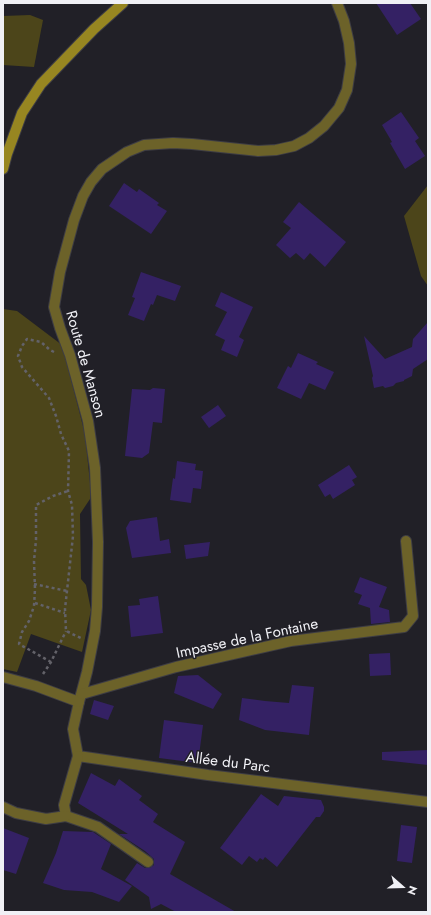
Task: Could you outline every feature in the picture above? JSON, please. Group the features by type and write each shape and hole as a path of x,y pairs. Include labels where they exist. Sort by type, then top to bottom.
{"street":[{"path":"3,169 22,113 41,84 94,29 123,3"},
{"name":"Route de Manson","path":"80,698 93,644 97,607 98,564 95,468 88,421 70,354 54,307 60,272 74,220 83,196 91,182 102,169 127,152 144,145 173,143 270,151 294,146 309,138 324,126 339,108 347,90 350,64 344,21 337,3"},
{"name":"Impasse de la Fontaine","path":"80,698 176,667 292,641 404,627 413,616 406,541"},
{"path":"3,677 80,698 73,729 78,756 64,805 66,816"},
{"name":"Allée du Parc","path":"78,756 208,775 428,802"},
{"path":"3,807 16,813 46,819 66,816 98,827 148,862"}],"path":[{"path":"36,686 51,662 66,631 65,613 73,536 72,505 68,491 68,451 56,416 49,398 22,367 18,356 27,339 41,342 50,350 62,355 70,354"},
{"path":"51,662 19,644 22,632 29,621 34,603 36,505 53,496 68,491"},
{"path":"34,584 67,591"},
{"path":"34,603 65,613"},
{"path":"66,631 93,644"}],"shaded area":[{"path":"30,15 43,20 34,67 3,65 3,16"},
{"path":"428,185 428,286 421,276 404,216"},
{"path":"3,309 17,311 62,345 85,434 90,483 90,499 80,514 81,579 86,585 91,610 82,652 31,634 17,672 3,669"}],"building":[{"path":"376,3 410,3 421,19 397,35"},
{"path":"401,112 419,138 415,141 425,156 405,169 390,143 392,142 382,125"},
{"path":"124,183 137,192 139,189 159,203 157,205 167,211 151,234 109,206"},
{"path":"299,202 346,242 325,267 310,253 304,260 296,253 290,258 276,245 291,228 283,222"},
{"path":"141,272 181,286 175,301 157,295 153,305 151,304 144,321 128,315 135,298 132,297"},
{"path":"221,292 253,307 239,337 244,340 237,357 221,350 225,340 215,335 227,312 215,306"},
{"path":"428,322 428,359 413,369 412,376 404,381 385,388 383,386 374,388 373,376 364,336 385,359 412,347 413,339"},
{"path":"298,353 318,362 316,364 334,372 325,390 309,383 301,399 277,388 288,366 291,368"},
{"path":"153,388 165,389 162,423 153,422 149,453 142,458 125,456 132,389 150,390"},
{"path":"218,405 226,416 209,428 201,417"},
{"path":"177,461 196,464 195,470 203,471 201,489 193,488 191,503 170,500 173,478 175,479"},
{"path":"349,465 357,477 352,480 355,485 333,499 330,494 325,497 318,485"},
{"path":"157,517 160,541 169,539 171,553 132,558 126,528 130,521"},
{"path":"210,542 208,556 186,559 184,545"},
{"path":"360,577 387,587 379,607 389,610 390,622 371,624 370,608 358,604 362,595 354,592"},
{"path":"158,596 163,633 131,637 128,606 140,605 139,599"},
{"path":"390,653 391,675 370,676 369,654"},
{"path":"198,675 222,694 213,709 174,693 178,676"},
{"path":"292,685 314,687 309,735 265,730 239,720 242,698 289,703"},
{"path":"94,700 114,706 108,720 90,714"},
{"path":"164,720 203,725 198,763 159,758"},
{"path":"428,750 428,765 382,760 382,752"},
{"path":"91,773 115,786 119,779 142,796 139,800 158,814 153,822 185,842 170,874 236,912 176,912 161,904 151,909 149,897 125,880 137,863 145,868 150,868 154,865 154,859 145,851 119,834 128,834 78,803"},
{"path":"261,794 278,806 284,796 321,800 324,807 324,811 320,817 316,817 277,867 265,857 263,860 260,858 257,862 249,856 242,865 220,848"},
{"path":"401,825 417,827 412,863 397,861"},
{"path":"3,828 29,838 16,874 3,870"},
{"path":"63,831 93,832 111,844 101,869 132,886 119,902 92,892 64,890 43,883 56,853"}]}
